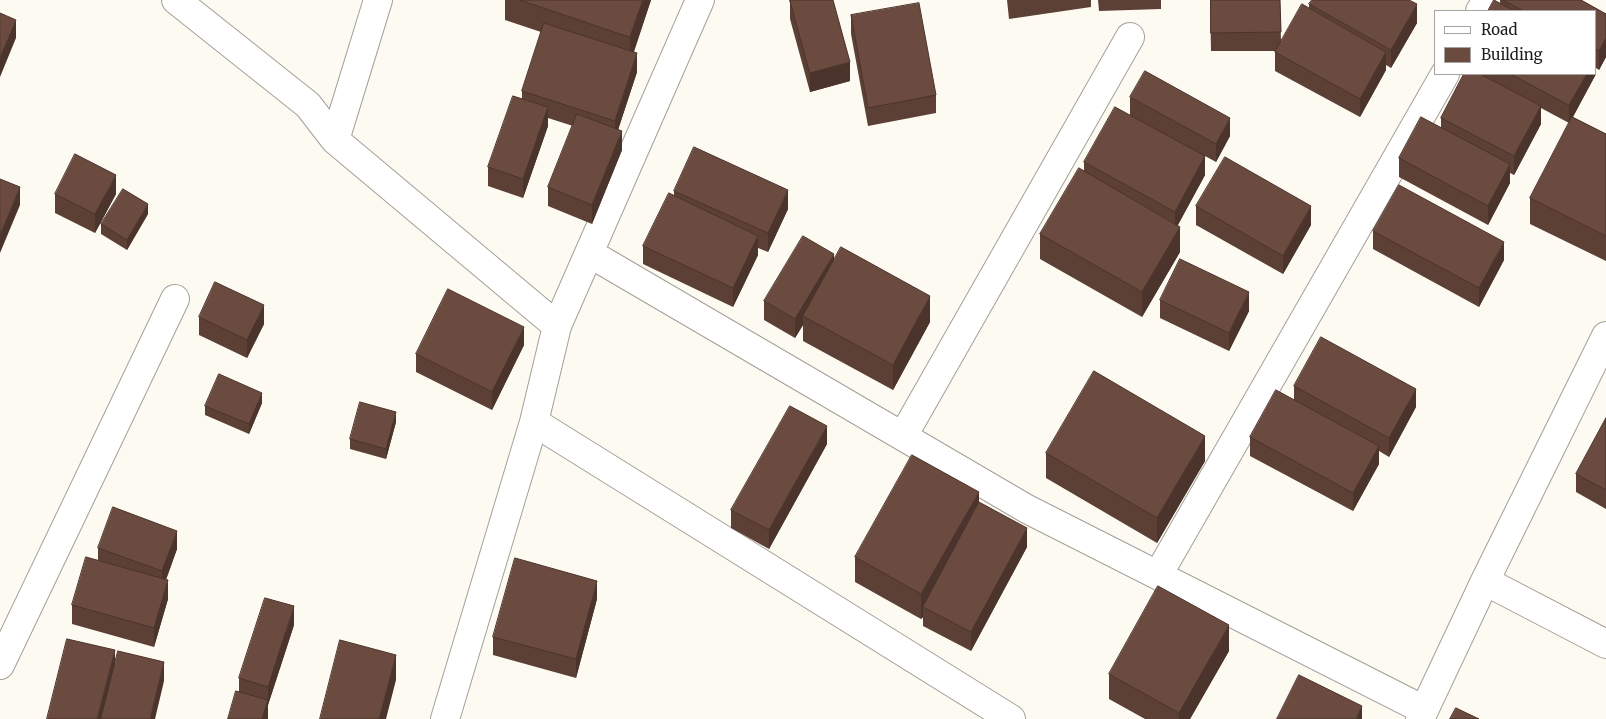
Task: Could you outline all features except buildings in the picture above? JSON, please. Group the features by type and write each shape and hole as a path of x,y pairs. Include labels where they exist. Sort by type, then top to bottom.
{"street":[{"path":"176,0 308,105 335,140 557,326"},
{"path":"335,140 378,0"},
{"path":"445,719 534,422 557,326 700,0"},
{"path":"903,436 1130,37"},
{"path":"1158,575 1444,75"},
{"path":"589,253 1027,509 1158,575 1422,714 1485,581 1606,336"},
{"path":"0,665 175,298"},
{"path":"534,422 1011,719"},
{"path":"1485,581 1606,644"}]}
